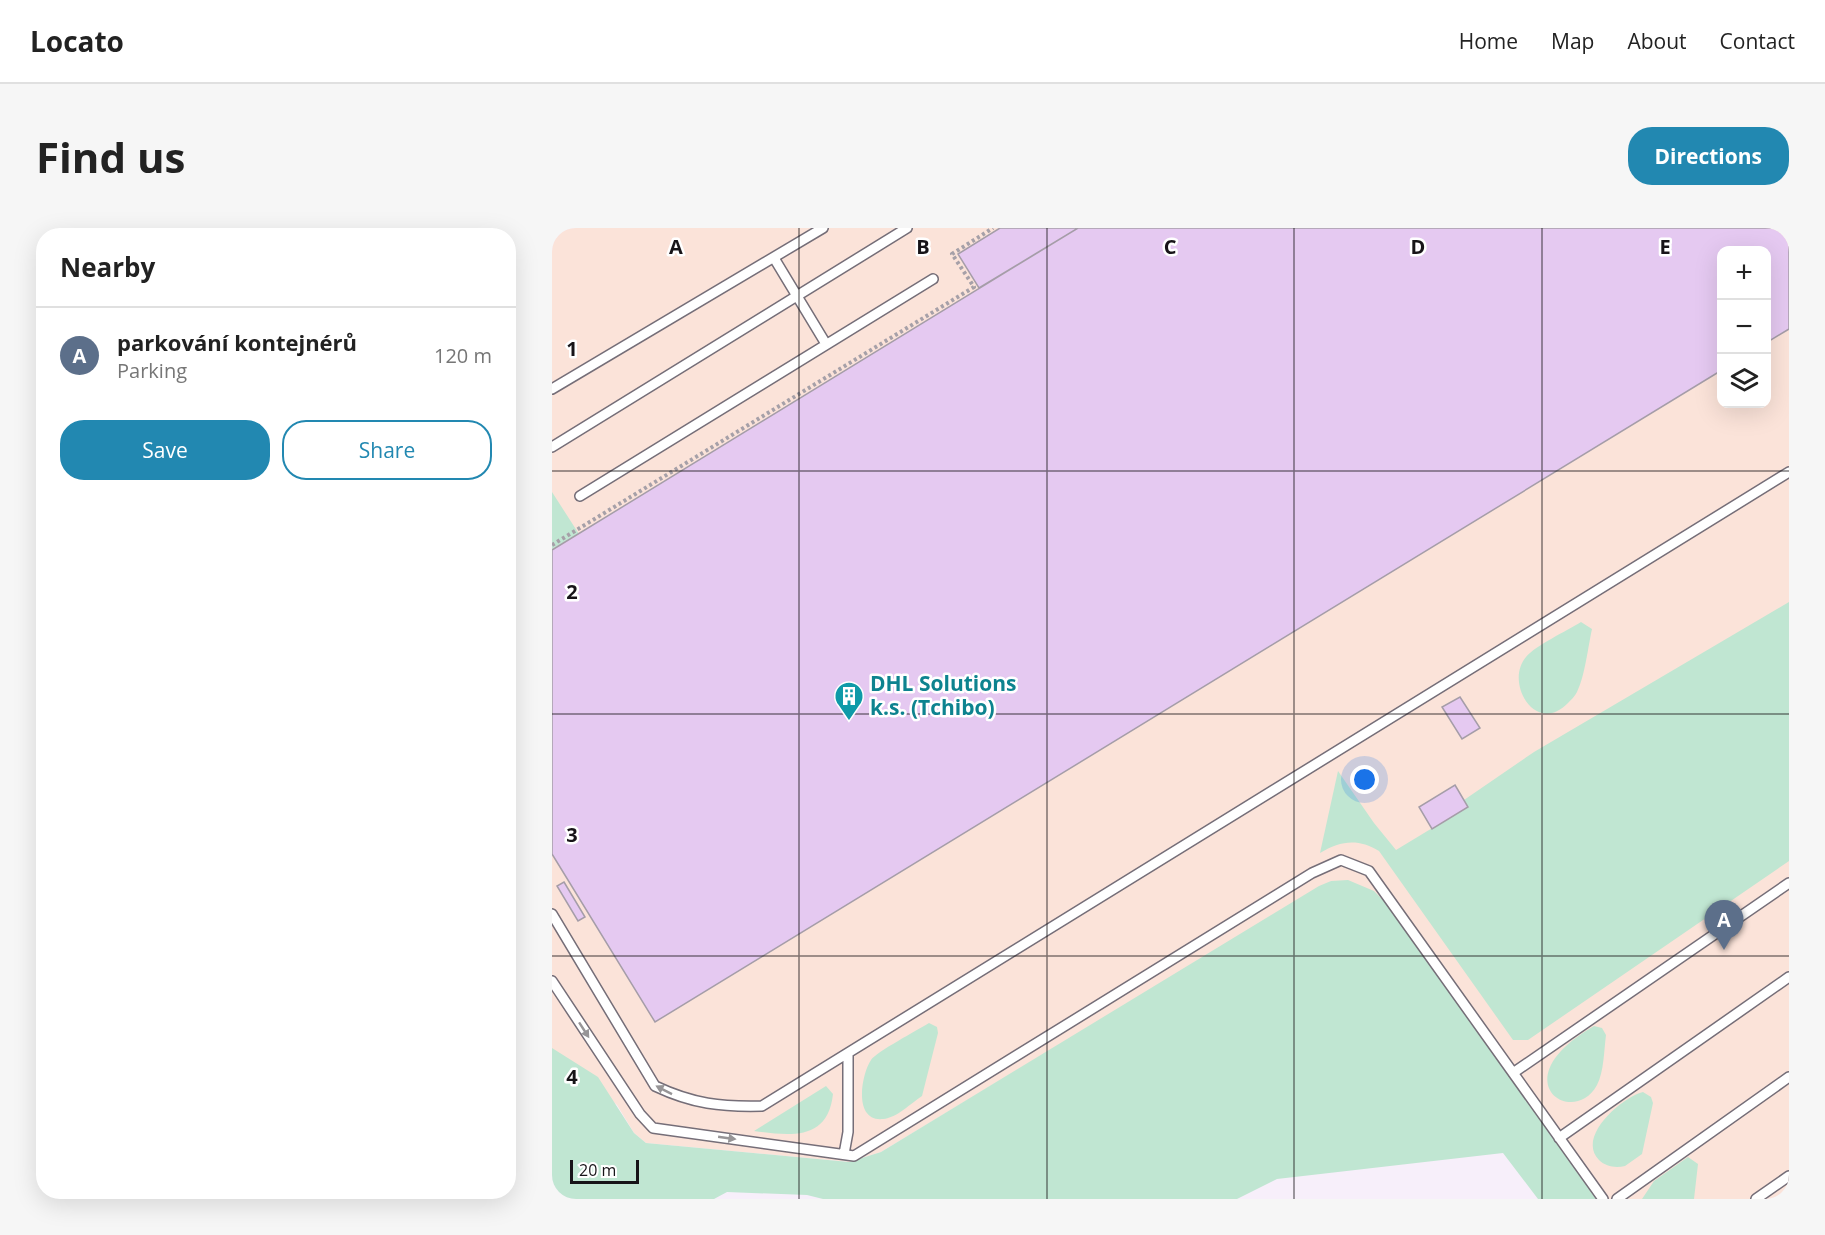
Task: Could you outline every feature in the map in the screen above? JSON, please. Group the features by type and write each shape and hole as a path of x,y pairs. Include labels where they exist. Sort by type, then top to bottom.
{"lane":[{"path":"552,389 823,228"},
{"path":"552,447 796,294 907,228"},
{"path":"774,258 826,344"},
{"path":"580,496 933,279"},
{"path":"552,914 655,1086 683,1100 725,1107 762,1106 1789,472"},
{"path":"552,981 640,1114 653,1128 854,1156 1312,873 1341,860 1369,871 1603,1199"},
{"path":"1513,1073 1789,883"},
{"path":"1559,1138 1789,977"},
{"path":"844,1154 848,1132 848,1053"},
{"path":"1617,1199 1789,1077"},
{"path":"1755,1199 1789,1176"}],"path":[{"path":"552,545 974,287 952,254 993,228"}],"shaded area":[{"path":"552,228 1789,228 1789,1199 1596,1199 1331,881 881,1152 849,1162 646,1143 634,1133 617,1105 552,1049"}],"green space":[{"path":"552,492 579,534 552,549"},
{"path":"1789,602 1789,861 1528,1040 1513,1040 1379,851 1364,844 1349,843 1320,853 1338,771 1396,850 1467,807 1464,800 1534,752"},
{"path":"1581,622 1592,629 1577,692 1556,712 1545,713 1535,710 1521,692 1520,668 1531,652"},
{"path":"1348,880 1374,891 1388,905 1596,1199 1538,1199 1503,1153 1277,1179 1237,1199 823,1199 807,1195 727,1192 714,1199 552,1199 552,1048 598,1077 634,1133 646,1143 849,1162 881,1152 1319,886 1331,881"},
{"path":"929,1023 937,1027 938,1033 922,1096 893,1116 883,1119 873,1118 863,1106 862,1096 864,1076 871,1060"},
{"path":"1594,1026 1602,1028 1606,1035 1597,1085 1586,1097 1573,1102 1561,1100 1551,1092 1547,1080 1551,1064 1566,1046"},
{"path":"826,1086 833,1094 830,1109 824,1120 815,1128 793,1134 754,1131"},
{"path":"1643,1092 1651,1097 1653,1103 1642,1154 1625,1166 1608,1166 1599,1160 1593,1151 1593,1140 1597,1130 1614,1110 1634,1095"},
{"path":"1688,1157 1698,1164 1694,1199 1642,1199 1654,1181"}],"building":[{"path":"1000,228 1078,228 979,288 958,254"},
{"name":"DHL Solutions k.s. (Tchibo)","path":"1078,228 1789,228 1789,329 1771,340 1771,246 1717,246 1717,373 655,1022 552,854 552,550"},
{"path":"1460,697 1480,728 1462,739 1442,707"},
{"path":"1455,785 1468,807 1432,829 1419,807"},
{"path":"564,882 585,917 578,921 557,886"}],"place":[{"name":"DHL Solutions k.s. (Tchibo)","path":"849,722"},
{"name":"parkování kontejnérů","path":"1724,950"}]}
